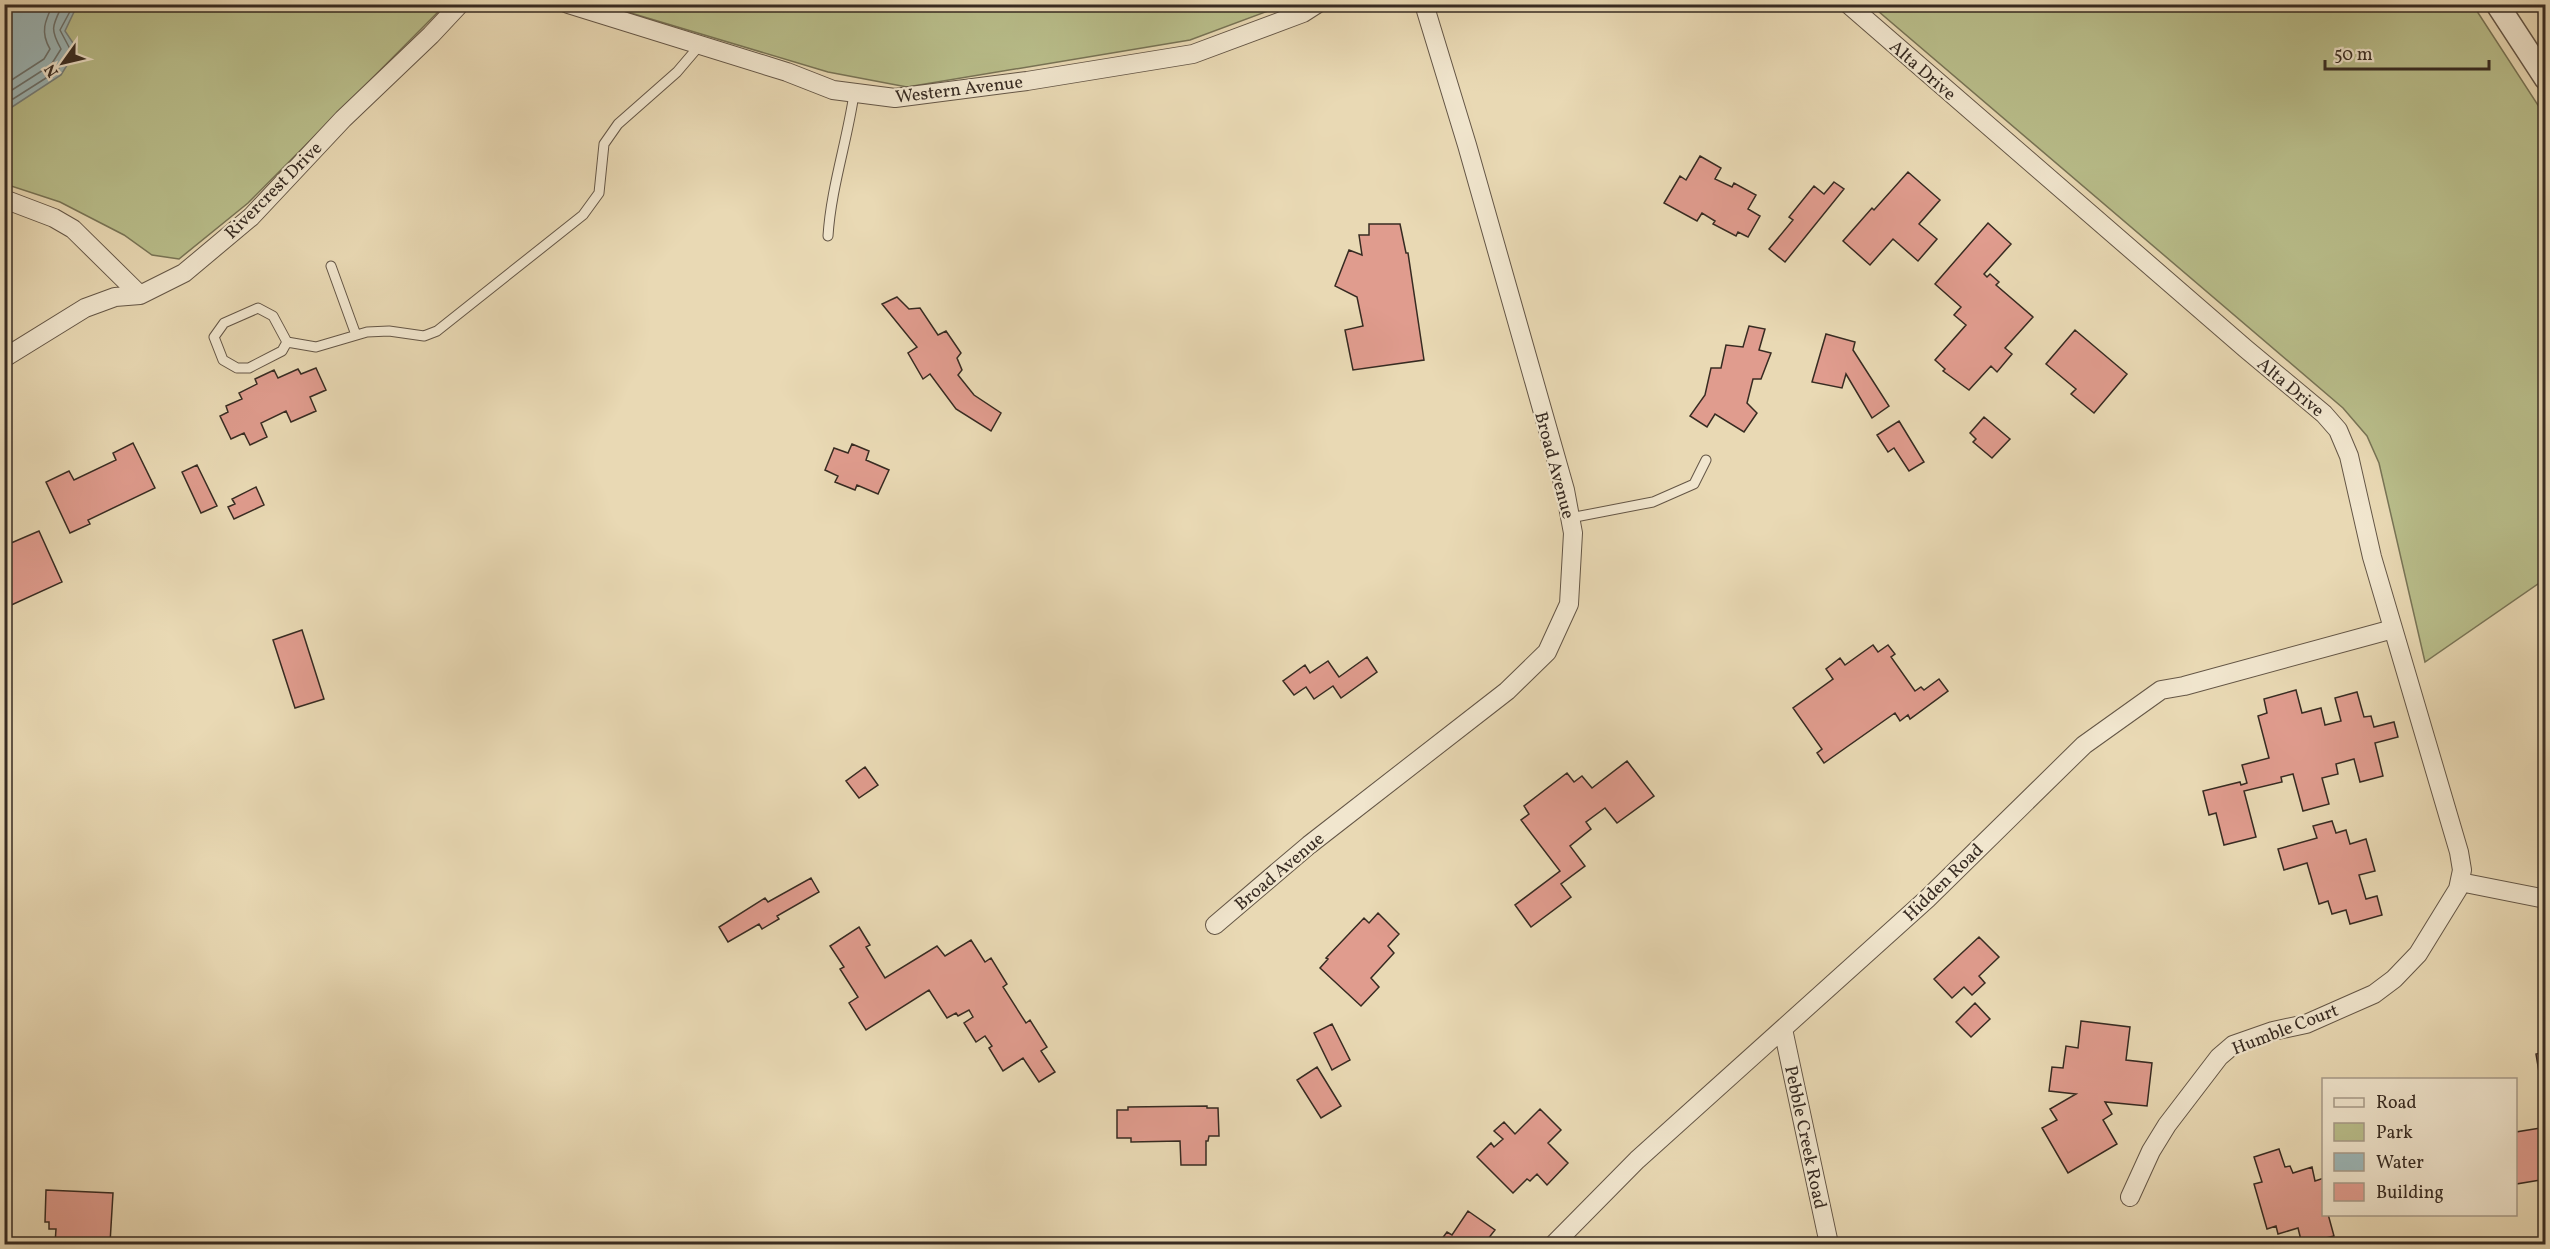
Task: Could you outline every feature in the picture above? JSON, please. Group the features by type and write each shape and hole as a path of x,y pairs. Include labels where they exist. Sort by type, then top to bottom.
{"street":[{"name":"Rivercrest Drive","path":"4,358 85,308 115,297 140,295 184,273 251,217 343,119 431,36 460,4"},
{"name":"Western Avenue","path":"568,4 788,72 833,90 895,98 1027,81 1193,54 1303,13 1317,4"},
{"name":"Broad Avenue","path":"1215,925 1310,845 1507,691 1547,652 1569,604 1573,533 1564,490 1467,145 1424,4"},
{"name":"Alta Drive","path":"1848,4 2338,430 2349,456 2372,557 2459,852 2462,870 2460,882"},
{"path":"2497,4 2546,79"},
{"path":"4,199 54,218 73,229 140,295"},
{"name":"Hidden Road","path":"1554,1245 1637,1160 1927,899 2084,745 2161,690 2184,686 2393,629"},
{"path":"2460,882 2546,899"},
{"name":"Humble Court","path":"2130,1197 2151,1151 2167,1125 2219,1057 2233,1045 2273,1031 2306,1024 2381,989 2418,954 2460,882"},
{"name":"Pebble Creek Road","path":"1783,1029 1829,1245"}],"lane":[{"path":"287,342 316,346 356,335 388,331 424,336 437,331 583,215 599,193 604,144 618,124 677,72 700,45"},
{"path":"828,236 830,202 849,129 854,94"},
{"path":"331,267 356,335"},
{"path":"258,308 273,316 287,342 282,351 249,368 237,368 223,360 214,337 224,323 258,308"},
{"path":"1570,518 1653,502 1694,484 1706,460"}],"green space":[{"path":"1284,4 1190,40 907,87 828,72 604,5"},
{"path":"5,5 445,5 248,203 179,259 152,255 124,235 60,202 5,184"},
{"path":"1871,5 2473,5 2545,116 2545,579 2425,662 2379,463 2367,436 2343,408"}],"water":[{"path":"4,5 82,5 74,12 65,31 77,49 61,75 12,107 5,103"}],"building":[{"path":"1700,156 1721,168 1715,179 1732,187 1734,183 1756,195 1748,209 1760,216 1748,237 1738,232 1736,236 1713,224 1715,221 1702,213 1697,221 1664,203 1680,176 1686,180"},
{"path":"1908,172 1940,200 1919,224 1937,239 1918,261 1893,239 1870,265 1843,241"},
{"path":"1834,182 1844,189 1785,262 1769,249 1793,220 1789,217 1814,186 1824,194"},
{"path":"1988,223 2011,244 1984,274 1987,277 1990,274 1999,282 1996,285 2033,317 2005,348 2012,354 1997,372 1991,366 1969,390 1943,371 1945,369 1935,360 1966,325 1954,315 1961,307 1935,284"},
{"path":"1369,224 1400,224 1406,253 1408,253 1424,360 1353,370 1345,330 1363,326 1357,297 1335,286 1349,250 1362,255 1359,235 1369,235"},
{"path":"897,297 909,309 920,308 938,335 946,331 961,353 957,358 962,370 958,375 974,395 1001,413 991,431 956,409 930,374 923,379 908,353 917,347 882,304"},
{"path":"1749,326 1765,329 1759,350 1771,353 1761,379 1753,379 1747,403 1757,413 1744,432 1715,414 1707,427 1690,416 1705,395 1711,368 1721,368 1726,345 1743,347"},
{"path":"2075,330 2127,374 2094,413 2071,394 2076,389 2046,364"},
{"path":"1826,334 1855,342 1853,350 1889,406 1872,418 1846,374 1842,388 1812,382"},
{"path":"316,368 326,390 310,397 316,411 291,422 286,411 261,423 267,437 250,445 244,433 231,439 220,416 228,412 226,406 242,399 239,393 257,384 255,379 274,370 278,378 298,369 301,374"},
{"path":"1984,417 2010,439 1992,458 1973,442 1976,439 1970,433"},
{"path":"1899,421 1924,462 1909,471 1894,448 1888,452 1877,435"},
{"path":"133,443 155,488 88,520 90,524 70,533 46,482 69,471 74,480 116,460 113,453"},
{"path":"852,444 869,451 866,460 889,470 878,494 857,485 855,490 835,482 838,476 825,470 834,448 848,453"},
{"path":"197,465 217,506 201,513 182,472"},
{"path":"256,487 264,505 234,519 228,507 235,504 232,499"},
{"path":"39,531 62,582 7,607 4,601 4,546"},
{"path":"302,630 324,699 295,708 273,640"},
{"path":"1873,645 1878,652 1888,645 1895,654 1891,657 1915,691 1921,687 1924,690 1939,679 1948,691 1910,719 1908,715 1900,721 1895,713 1824,763 1817,753 1822,749 1793,708 1833,679 1826,669 1840,658 1845,665"},
{"path":"1367,657 1377,672 1341,698 1333,686 1314,699 1306,687 1294,695 1283,681 1305,665 1310,673 1328,661 1339,677"},
{"path":"2296,690 2302,713 2321,708 2325,725 2341,721 2335,698 2357,692 2364,717 2371,716 2374,727 2394,722 2398,737 2375,743 2383,776 2360,782 2354,759 2336,764 2338,774 2322,778 2329,804 2303,811 2293,774 2281,777 2282,782 2244,791 2256,837 2224,845 2216,813 2209,815 2203,791 2240,782 2241,785 2247,783 2242,765 2269,758 2258,716 2267,713 2264,699"},
{"path":"1627,761 1654,796 1617,823 1605,808 1586,822 1591,829 1570,846 1585,866 1561,884 1571,897 1531,927 1515,905 1560,871 1521,820 1529,814 1524,806 1567,773 1574,782 1582,776 1592,788"},
{"path":"865,767 878,785 859,798 846,781"},
{"path":"2332,821 2336,833 2346,830 2350,844 2366,839 2375,871 2359,875 2366,899 2377,896 2382,915 2350,924 2346,910 2332,914 2328,901 2319,904 2307,863 2284,870 2278,849 2317,838 2313,826"},
{"path":"811,878 819,892 777,916 779,919 762,929 759,924 728,942 719,927 765,898 768,902"},
{"path":"1378,913 1399,934 1388,946 1394,953 1371,978 1379,987 1361,1006 1320,968 1328,959 1326,958 1364,918 1369,923"},
{"path":"859,927 870,945 866,947 885,978 937,946 945,956 971,940 985,962 991,958 1007,984 1003,987 1026,1023 1030,1020 1047,1047 1041,1051 1055,1072 1039,1082 1023,1058 1003,1071 989,1048 992,1046 985,1036 976,1042 964,1023 973,1017 969,1010 958,1016 956,1013 947,1018 929,990 866,1030 849,1003 858,997 840,969 844,967 830,946"},
{"path":"1979,937 1999,957 1979,976 1985,983 1972,995 1964,987 1952,998 1934,979"},
{"path":"1975,1003 1990,1019 1971,1037 1956,1022"},
{"path":"2081,1021 2130,1027 2126,1060 2152,1063 2147,1106 2105,1102 2112,1114 2103,1120 2117,1144 2068,1173 2042,1128 2057,1120 2050,1109 2076,1094 2049,1091 2052,1067 2063,1068 2066,1046 2078,1048"},
{"path":"1332,1024 1350,1060 1332,1070 1314,1033"},
{"path":"2546,1052 2546,1090 2542,1090 2536,1054"},
{"path":"1317,1067 1341,1106 1321,1118 1297,1080"},
{"path":"1207,1106 1207,1108 1218,1108 1219,1136 1209,1136 1206,1141 1206,1165 1181,1165 1180,1141 1131,1142 1131,1138 1117,1138 1117,1110 1128,1110 1128,1107"},
{"path":"1540,1109 1561,1130 1548,1143 1568,1163 1547,1185 1537,1174 1530,1181 1527,1179 1513,1193 1477,1157 1491,1143 1494,1147 1503,1139 1494,1131 1504,1122 1515,1134"},
{"path":"2546,1127 2546,1179 2517,1184 2517,1132"},
{"path":"2279,1149 2285,1167 2290,1166 2293,1173 2312,1167 2315,1181 2322,1179 2322,1216 2329,1216 2334,1236 2302,1244 2298,1228 2278,1234 2276,1226 2267,1229 2254,1184 2262,1182 2254,1157"},
{"path":"46,1190 113,1193 110,1243 120,1244 55,1244 56,1229 49,1229 49,1222 45,1222"},
{"path":"1468,1211 1495,1230 1484,1244 1438,1244 1447,1232 1452,1235"}]}
